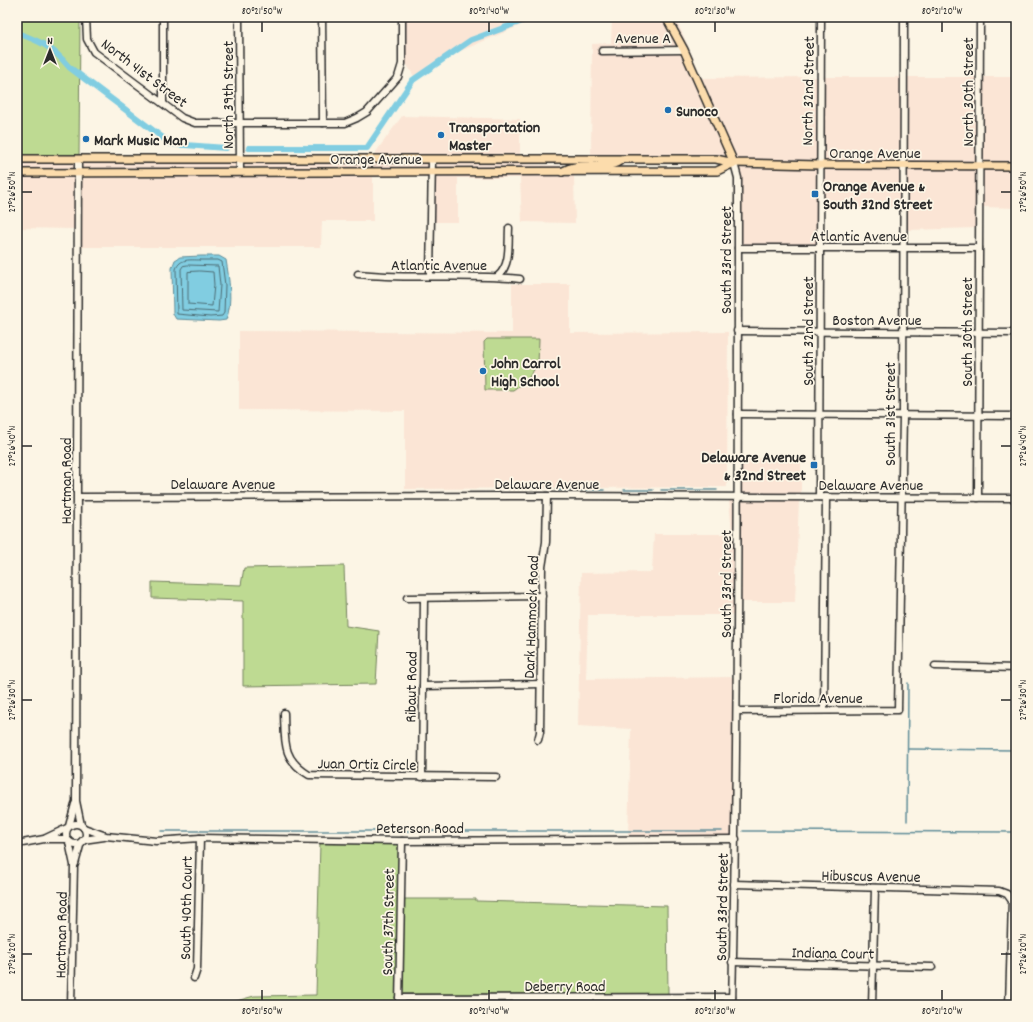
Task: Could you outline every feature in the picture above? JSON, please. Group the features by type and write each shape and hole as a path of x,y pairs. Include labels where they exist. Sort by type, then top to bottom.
{"main road":[{"path":"666,17 684,50 726,141 734,163"},
{"path":"562,172 574,166 614,164 623,158"},
{"name":"Orange Avenue","path":"17,159 432,160 623,158 716,159 734,163 819,165 1016,166"},
{"name":"Orange Avenue","path":"17,173 717,171 734,163"}],"street":[{"name":"North 41st Street","path":"86,17 87,39 90,48 182,118 195,123 240,124 345,123 367,112 398,77 402,64 402,17"},
{"path":"162,17 163,103"},
{"name":"North 39th Street","path":"239,17 240,172"},
{"path":"322,17 322,123"},
{"name":"North 32nd Street","path":"819,165 821,17"},
{"name":"South 31st Street","path":"898,710 903,415 904,17"},
{"name":"North 30th Street","path":"980,17 980,166"},
{"name":"Avenue A","path":"602,51 684,50"},
{"name":"Hartman Road","path":"78,160 76,801 83,827"},
{"path":"430,276 432,160"},
{"name":"South 33rd Street","path":"732,1005 738,711 739,497 737,331 738,178 734,163"},
{"name":"South 32nd Street","path":"819,165 819,497"},
{"name":"South 30th Street","path":"978,498 980,166"},
{"path":"498,276 505,268 507,260 509,228"},
{"name":"Atlantic Avenue","path":"738,248 979,248"},
{"name":"Atlantic Avenue","path":"358,274 382,277 498,276 520,279"},
{"name":"Boston Avenue","path":"737,331 1016,333"},
{"path":"738,414 1016,416"},
{"name":"Delaware Avenue","path":"78,497 547,496 1016,498"},
{"name":"Dark Hammock Road","path":"538,740 540,732 542,567 546,542 547,496"},
{"path":"824,710 826,497"},
{"path":"407,598 424,599 542,596"},
{"name":"Ribaut Road","path":"422,777 424,599"},
{"path":"936,666 1016,668"},
{"path":"423,686 541,684"},
{"name":"Florida Avenue","path":"738,711 898,710"},
{"name":"Juan Ortiz Circle","path":"284,713 285,743 289,759 299,769 309,775 496,777"},
{"name":"Hartman Road","path":"68,827 76,801"},
{"path":"17,844 44,839 68,840 75,844 82,841 86,834 83,827 76,824 44,839"},
{"path":"68,827 65,834 68,840"},
{"name":"Peterson Road","path":"83,827 106,836 156,841 200,838 402,841 736,839"},
{"name":"Peterson Road","path":"82,841 106,836"},
{"name":"South 40th Court","path":"194,978 197,969 200,838"},
{"name":"Hartman Road","path":"68,840 74,865 71,1005"},
{"name":"Hartman Road","path":"74,865 82,841"},
{"name":"South 37th Street","path":"399,1005 402,841"},
{"name":"Hibuscus Avenue","path":"734,884 999,891 1007,894 1012,901 1009,1005"},
{"path":"872,1005 875,888"},
{"name":"Indiana Court","path":"732,962 932,967"},
{"name":"Deberry Road","path":"399,998 732,998"}],"shaded area":[{"path":"406,17 540,17 430,64 416,80 406,63"},
{"path":"612,17 663,17 679,47 600,47 599,54 682,53 730,159 716,156 697,155 623,154 591,156 592,44 611,43"},
{"path":"669,17 675,17 702,78 817,77 816,162 737,160 686,47"},
{"path":"823,77 901,77 901,162 822,162"},
{"path":"907,77 977,77 977,163 906,162"},
{"path":"983,77 1016,77 1016,163 982,163"},
{"path":"402,116 520,119 520,156 373,156"},
{"path":"520,162 520,164 566,166 561,169 435,168 435,163"},
{"path":"17,163 75,164 75,170 17,170"},
{"path":"237,163 237,169 81,170 81,164"},
{"path":"243,163 429,163 429,168 243,169"},
{"path":"738,166 816,168 817,245 741,245 741,178"},
{"path":"822,168 901,169 901,207 822,209"},
{"path":"906,169 977,169 977,228 907,230"},
{"path":"982,169 1016,169 1016,208 982,207"},
{"path":"429,175 429,177 373,177 373,221 322,221 321,247 81,247 81,176"},
{"path":"435,175 574,175 575,223 522,222 520,178 458,178 458,222 434,222"},
{"path":"17,176 75,176 75,229 17,228"},
{"name":"John Carrol High School","path":"512,284 570,284 570,333 728,332 727,487 405,489 405,411 239,410 239,331 512,333"},
{"path":"801,458 801,494 742,494 741,459"},
{"path":"729,500 736,500 735,615 588,615 586,679 735,677 733,836 628,837 631,729 578,726 581,573 652,572 654,534 732,534"},
{"path":"742,500 799,500 795,602 741,602"}],"green space":[{"path":"17,17 80,17 79,157 17,156"},
{"path":"487,339 539,339 538,364 527,380 513,390 485,390 484,342"},
{"path":"344,566 346,626 379,631 376,684 243,686 243,601 152,598 152,582 241,585 244,568"},
{"path":"320,843 399,844 396,1005 233,1005 233,1002 254,996 316,995"},
{"path":"404,899 476,899 476,901 667,906 668,994 402,994"}],"water":[{"path":"219,256 226,260 230,298 226,320 176,319 173,314 172,268 175,260 180,257"}],"waterway":[{"path":"249,148 367,148 413,80 471,40 533,17"},
{"path":"17,33 33,39 52,50 69,67 171,144 226,148"},
{"path":"556,490 604,490"},
{"path":"624,490 653,490"},
{"path":"661,490 717,490"},
{"path":"907,821 908,683"},
{"path":"908,749 1016,750"},
{"path":"161,831 722,831"},
{"path":"743,831 1016,832"}],"place":[{"name":"Sunoco","path":"668,110"},
{"name":"Transportation Master","path":"441,135"},
{"name":"Mark Music Man","path":"86,139"},
{"name":"Orange Avenue & South 32nd Street","path":"815,194"},
{"name":"John Carrol High School","path":"483,371"},
{"name":"Delaware Avenue & 32nd Street","path":"814,465"}]}
